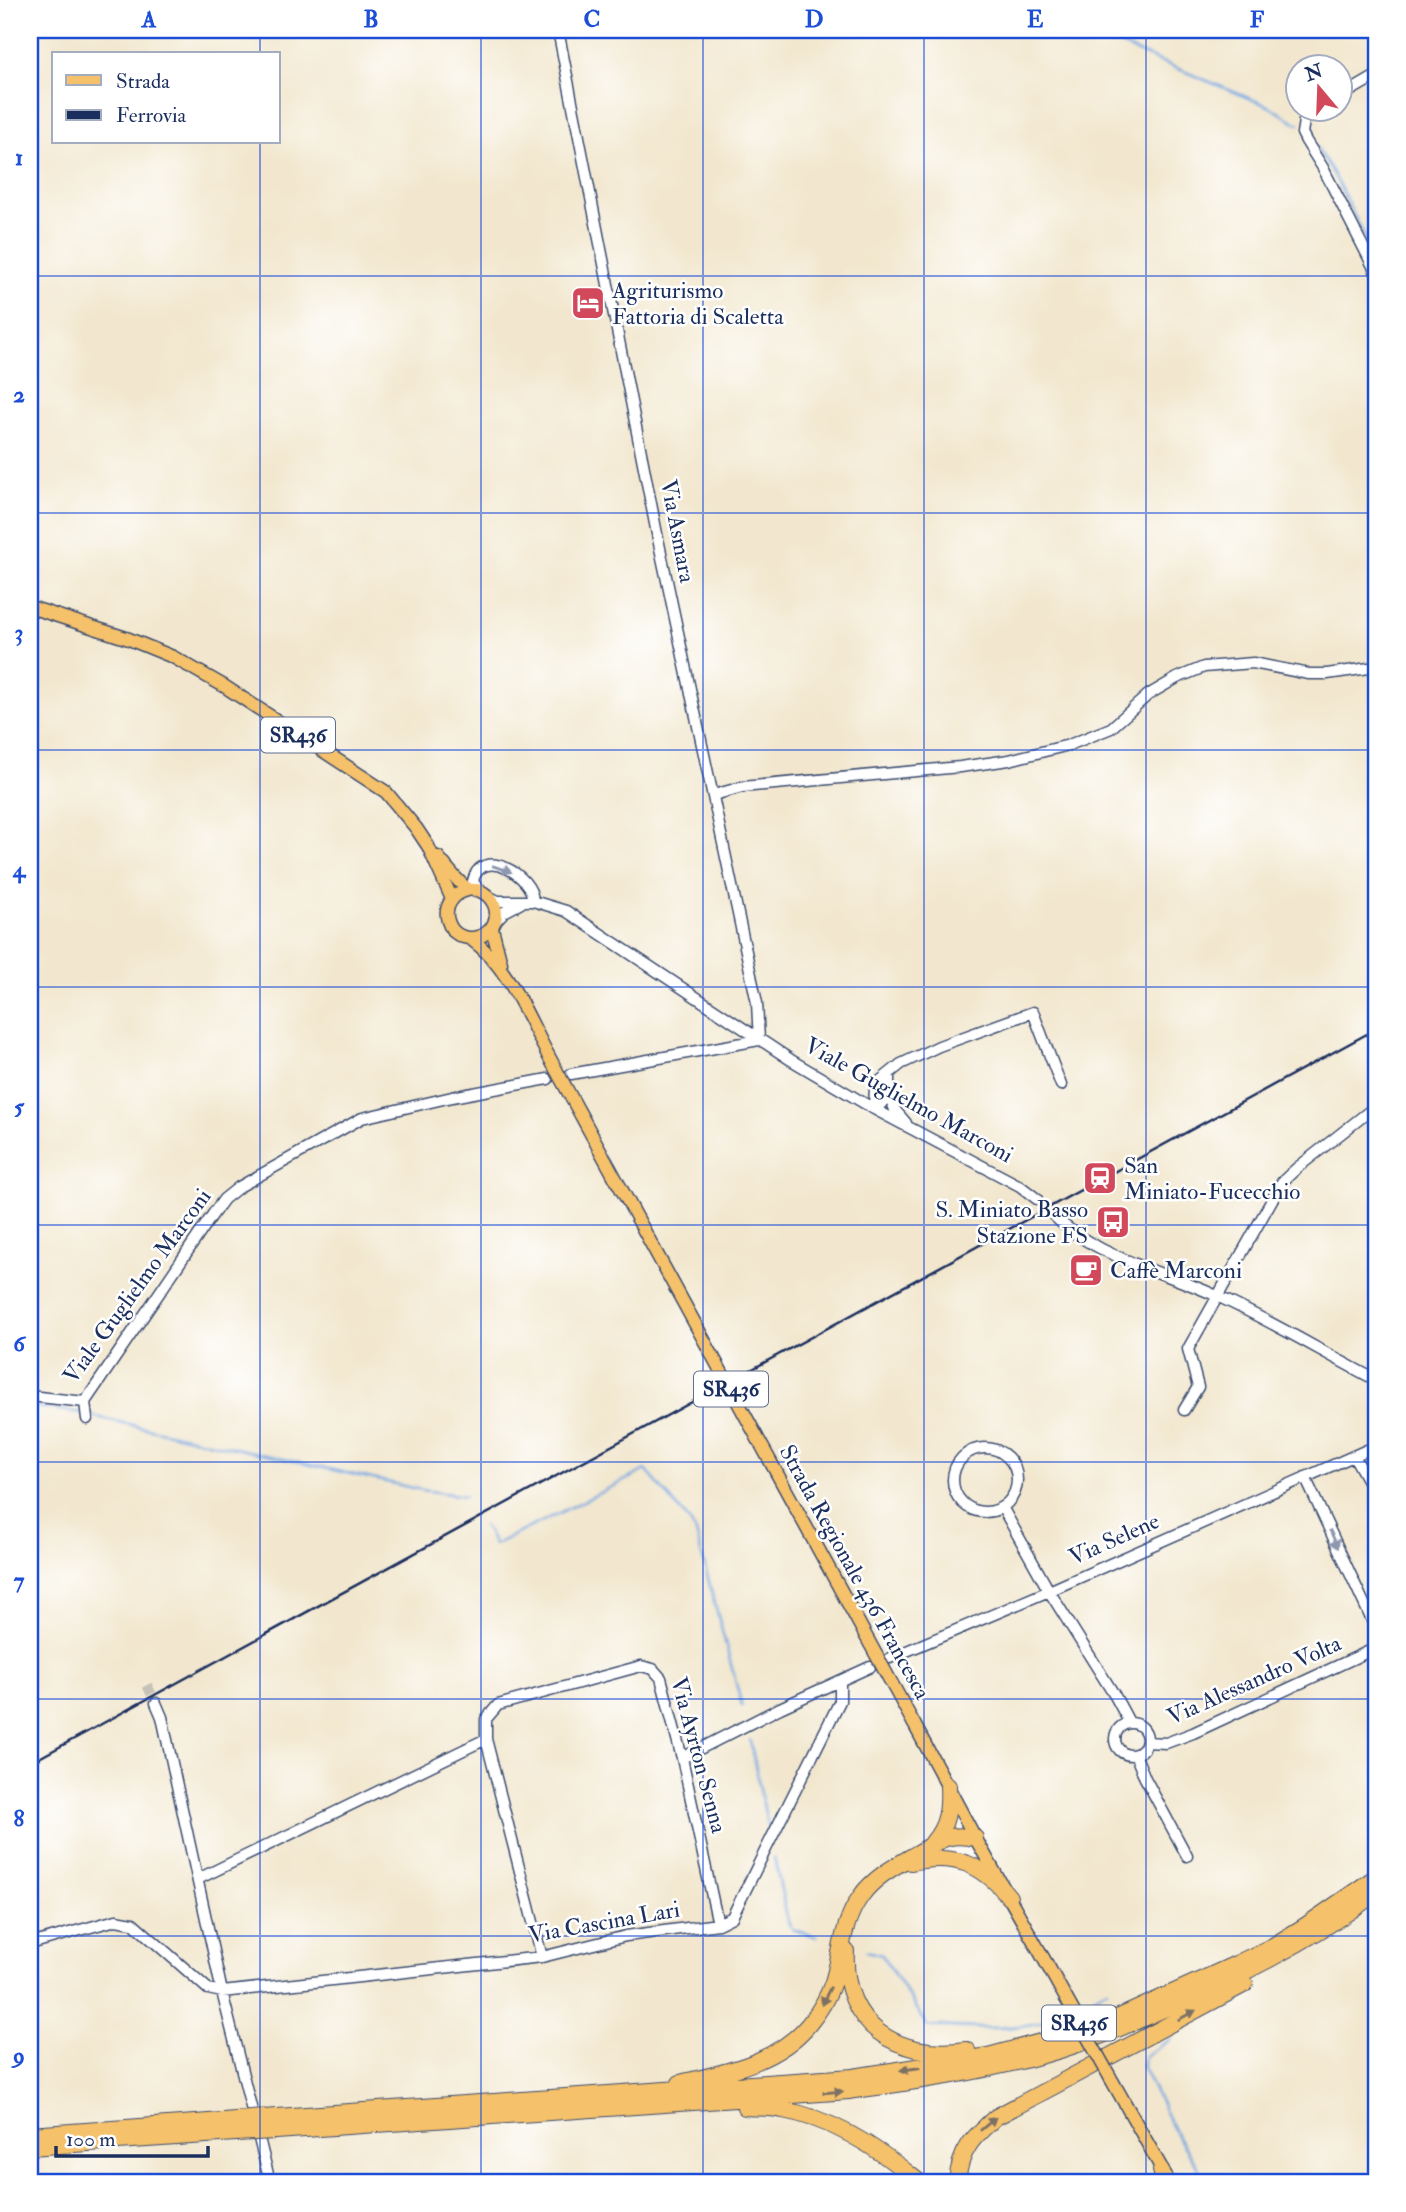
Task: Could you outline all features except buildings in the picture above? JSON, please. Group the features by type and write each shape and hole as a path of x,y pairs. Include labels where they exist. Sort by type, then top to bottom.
{"highway":[{"path":"929,1845 946,1822 948,1786"},
{"path":"277,2124 471,2098 680,2083 762,2060 797,2036 819,2009 833,1982 850,1914 863,1893 881,1876 929,1845 947,1837 964,1836 976,1840 964,1852 949,1859"},
{"path":"902,1863 932,1858 967,1863 988,1874 1009,1897"},
{"path":"392,2110 853,2077 988,2056 1115,2019 1273,1946 1376,1877"},
{"path":"30,2147 277,2124 564,2111 849,2091 933,2079 1034,2058 1108,2034 1273,1959 1376,1894"},
{"path":"957,2182 968,2143 996,2117 1308,1948 1353,1910"},
{"path":"845,1931 847,1979 855,2004 869,2024 884,2037 902,2046 949,2052 993,2046 1115,2019"},
{"path":"564,2111 618,2115 736,2106 783,2109 837,2128 877,2150 919,2182"},
{"path":"30,2135 236,2127"}],"main road":[{"name":"Strada Regionale 436 Francesca","path":"30,607 152,647 224,687 386,792 428,846 452,899 447,912 449,925 458,935 471,939 488,953 508,980"},
{"name":"Strada Regionale 436 Francesca","path":"428,846 495,908 493,926 499,958 508,980 976,1840 1165,2178"},
{"path":"452,899 459,893 478,892"},
{"path":"471,939 483,936 493,926"}],"street":[{"name":"Via Asmara","path":"558,30 660,547 757,1003 759,1040"},
{"path":"1354,88 1376,76"},
{"path":"1304,122 1302,133 1376,272"},
{"path":"714,795 743,788 960,767 1009,760 1069,746 1111,728 1148,695 1177,678 1204,667 1253,663 1308,674 1376,667"},
{"path":"478,892 473,881 477,872 494,864 525,880 533,895 530,901 504,912 493,926"},
{"name":"Viale Guglielmo Marconi","path":"478,892 498,901 530,901 566,911 759,1040 874,1109 1020,1186 1037,1199"},
{"path":"857,1099 901,1064 939,1046 1033,1012 1061,1085"},
{"path":"571,1074 759,1040"},
{"path":"889,1074 890,1093 895,1110 909,1128"},
{"name":"Viale Guglielmo Marconi","path":"30,1396 86,1410 213,1214 232,1192 362,1118 548,1079"},
{"path":"874,1109 875,1085"},
{"path":"874,1109 886,1101 890,1093"},
{"path":"1184,1410 1198,1387 1188,1349 1282,1182 1376,1107"},
{"path":"1052,1214 1080,1238 1218,1296 1376,1380"},
{"name":"Via Selene","path":"890,1658 1049,1591 1376,1446"},
{"path":"991,1448 1010,1459 1017,1479 1016,1490 1002,1507 982,1512 964,1504 957,1496 953,1476 956,1466 970,1452 991,1448"},
{"path":"1354,1456 1376,1495"},
{"path":"1304,1477 1376,1629"},
{"name":"Via Alessandro Volta","path":"1002,1507 1049,1591 1129,1722 1139,1724 1146,1732 1147,1742 1143,1749 1135,1754"},
{"name":"Via Alessandro Volta","path":"1147,1742 1166,1743 1194,1733 1376,1648"},
{"name":"Via Ayrton Senna","path":"486,1738 486,1719 498,1705 641,1666 653,1669 661,1678 682,1758 718,1924"},
{"path":"682,1758 780,1708 870,1667"},
{"path":"718,1924 732,1917 841,1701 840,1681"},
{"path":"156,1703 162,1717 222,1992 270,2182"},
{"path":"1129,1722 1116,1731 1116,1747 1125,1754 1135,1754 1144,1777 1186,1856"},
{"path":"198,1879 486,1738 541,1956"},
{"path":"30,1944 116,1920 133,1923 208,1989 222,1992"},
{"name":"Via Cascina Lari","path":"222,1992 541,1956 626,1936 718,1924"}],"waterway":[{"path":"1084,30 1268,106 1299,124"},
{"path":"1309,136 1333,173 1376,259"},
{"path":"30,1406 82,1413"},
{"path":"88,1415 422,1490 465,1496"},
{"path":"484,1526 494,1545 646,1470 690,1522 696,1533 742,1706"},
{"path":"750,1740 768,1828"},
{"path":"774,1857 788,1922 792,1929 817,1937"},
{"path":"866,1951 882,1955 927,2026 1017,2027 1051,2019 1067,2011"},
{"path":"1076,2006 1107,1989"},
{"path":"1171,2039 1145,2056 1142,2066 1175,2132 1207,2182"}],"tunnel":[{"path":"1037,1199 1052,1214"},
{"path":"147,1685 156,1703"}],"railway":[{"path":"30,1763 1376,1029"}],"place":[{"name":"Agriturismo Fattoria di Scaletta","path":"588,303"},
{"name":"San Miniato-Fucecchio","path":"1100,1178"},
{"name":"S. Miniato Basso Stazione FS","path":"1113,1222"},
{"name":"Caffè Marconi","path":"1086,1270"}]}
